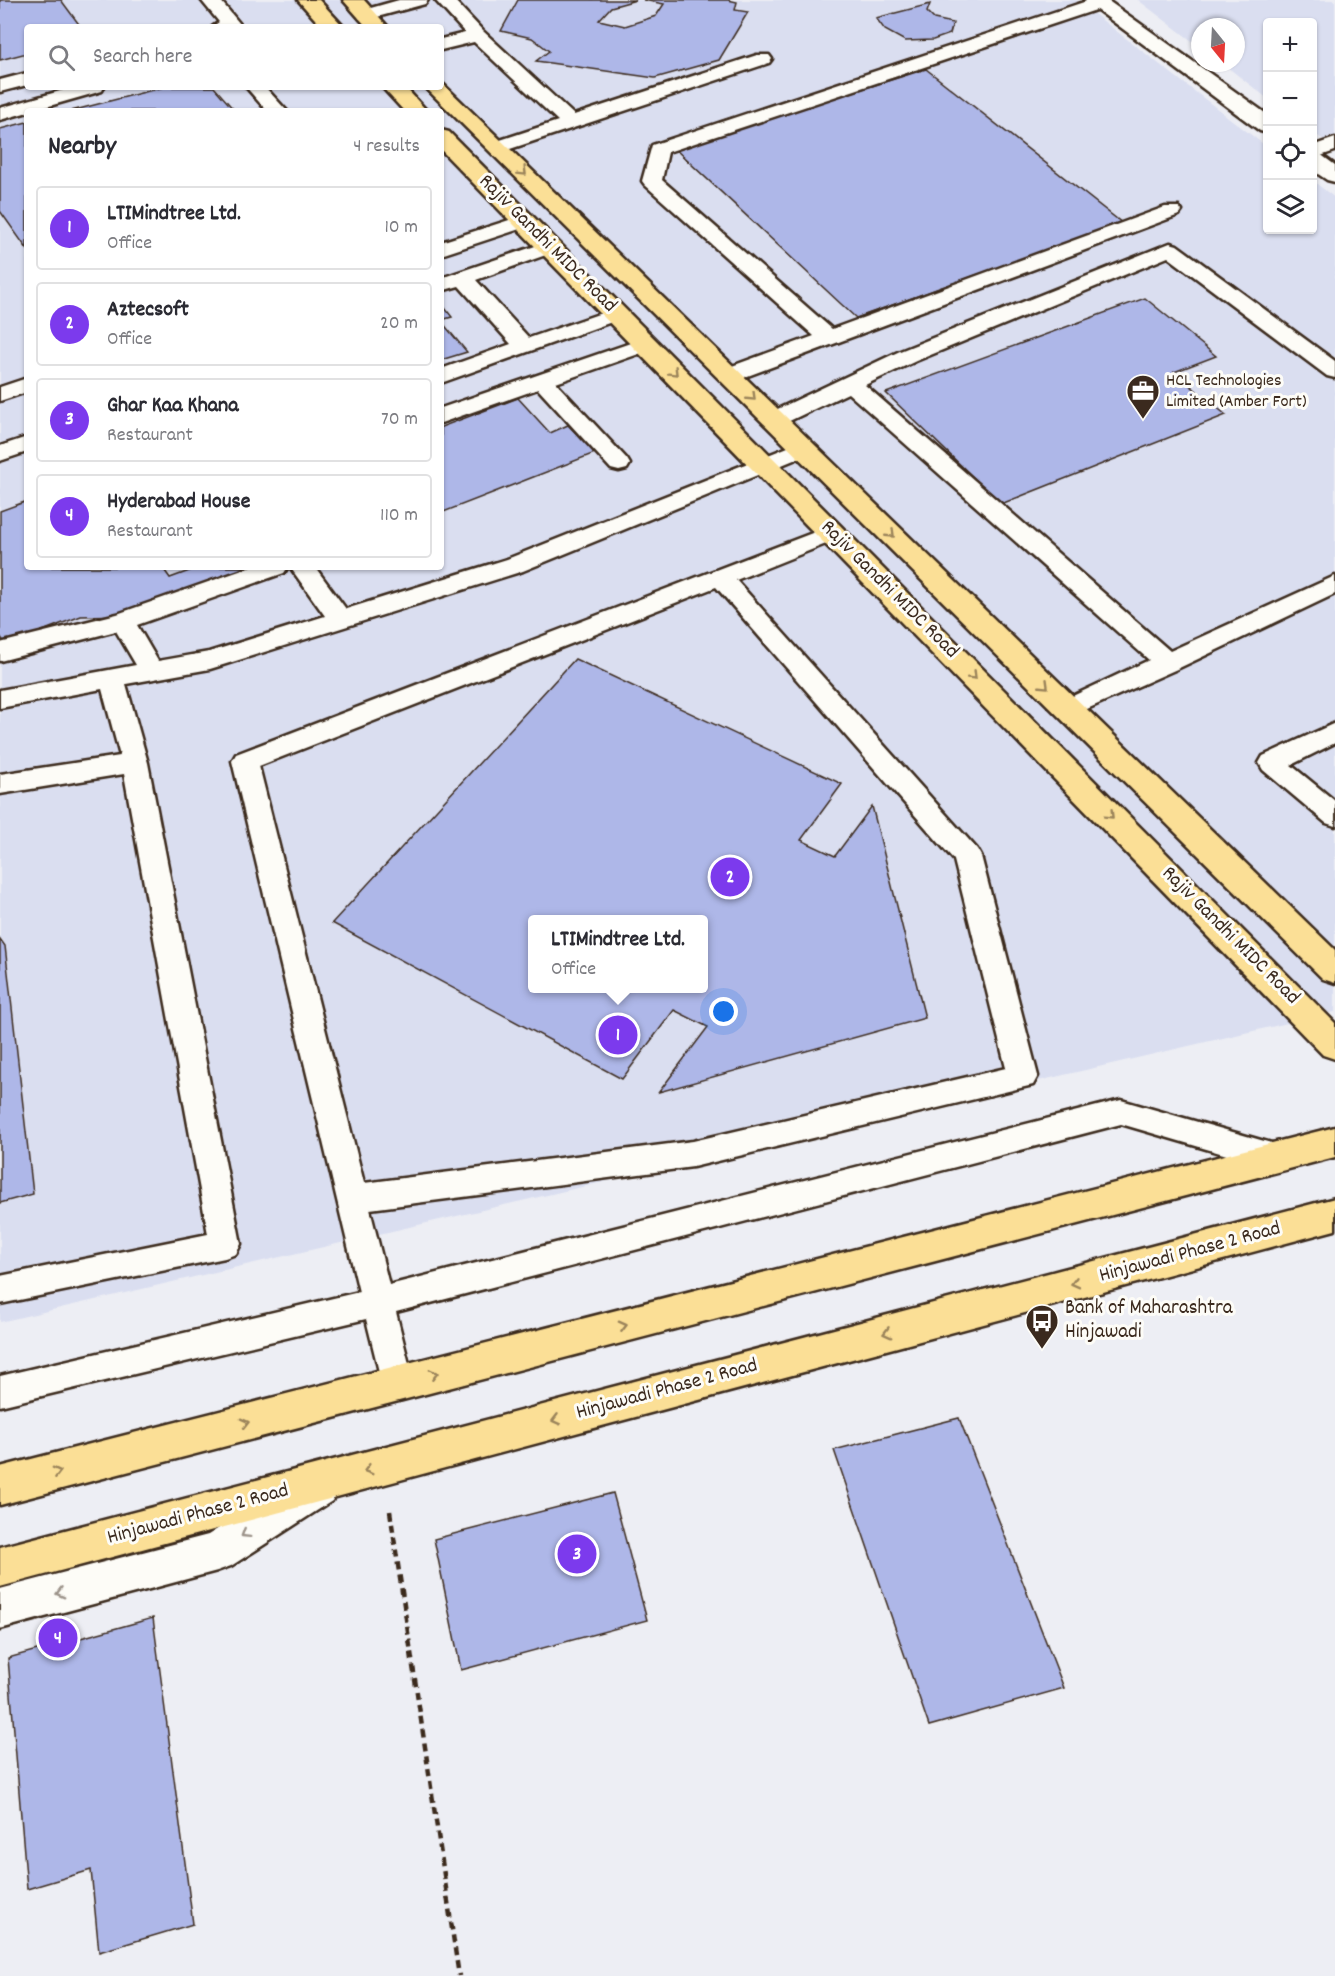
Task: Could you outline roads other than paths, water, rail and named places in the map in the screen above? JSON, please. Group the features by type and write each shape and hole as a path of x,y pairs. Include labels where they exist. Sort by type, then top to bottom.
{"main road":[{"path":"308,0 331,24"},
{"path":"396,90 413,108"},
{"name":"Rajiv Gandhi MIDC Road","path":"439,90 1069,708 1330,957"},
{"name":"Rajiv Gandhi MIDC Road","path":"444,139 1335,1045"},
{"path":"0,1486 1335,1142"},
{"name":"Hinjawadi Phase 2 Road","path":"0,1567 1335,1214"}],"street":[{"path":"1097,2 1263,122"},
{"path":"1317,162 1335,175"},
{"path":"0,1608 217,1552 330,1480"}],"lane":[{"path":"210,0 231,24"},
{"path":"366,14 419,0"},
{"path":"444,0 477,35 571,123"},
{"path":"829,338 652,181 658,149 1097,2"},
{"path":"444,44 477,35"},
{"path":"498,147 763,59"},
{"path":"0,86 24,80"},
{"path":"0,114 84,90"},
{"path":"258,90 275,108"},
{"path":"1317,151 1335,144"},
{"path":"729,375 1172,211"},
{"path":"444,248 525,221"},
{"path":"444,284 550,247"},
{"path":"774,419 908,356 1170,249 1335,371"},
{"path":"462,277 525,346"},
{"path":"444,375 616,314"},
{"path":"444,415 645,344"},
{"path":"541,380 619,464"},
{"path":"850,383 1168,663"},
{"path":"0,394 24,386"},
{"path":"0,454 24,445"},
{"path":"0,699 210,660 515,565 804,448"},
{"path":"398,1384 245,761 833,533"},
{"path":"0,652 123,621 268,570"},
{"path":"304,570 340,619"},
{"path":"352,1198 693,1154 1023,1076 967,856 721,578"},
{"path":"1069,708 1335,585"},
{"path":"123,621 151,670"},
{"path":"0,1290 225,1244 135,763 112,678"},
{"path":"1335,732 1272,764 1335,816"},
{"path":"0,784 135,763"},
{"path":"0,1391 378,1302 1120,1112 1278,1157"}],"place":[{"name":"HCL Technologies Limited (Amber Fort)","path":"1143,420"},
{"name":"Aztecsoft","path":"730,877"},
{"name":"LTIMindtree Ltd.","path":"618,1035"},
{"name":"Bank of Maharashtra Hinjawadi","path":"1042,1350"},
{"name":"Ghar Kaa Khana","path":"577,1554"},
{"name":"Hyderabad House","path":"58,1638"}]}
